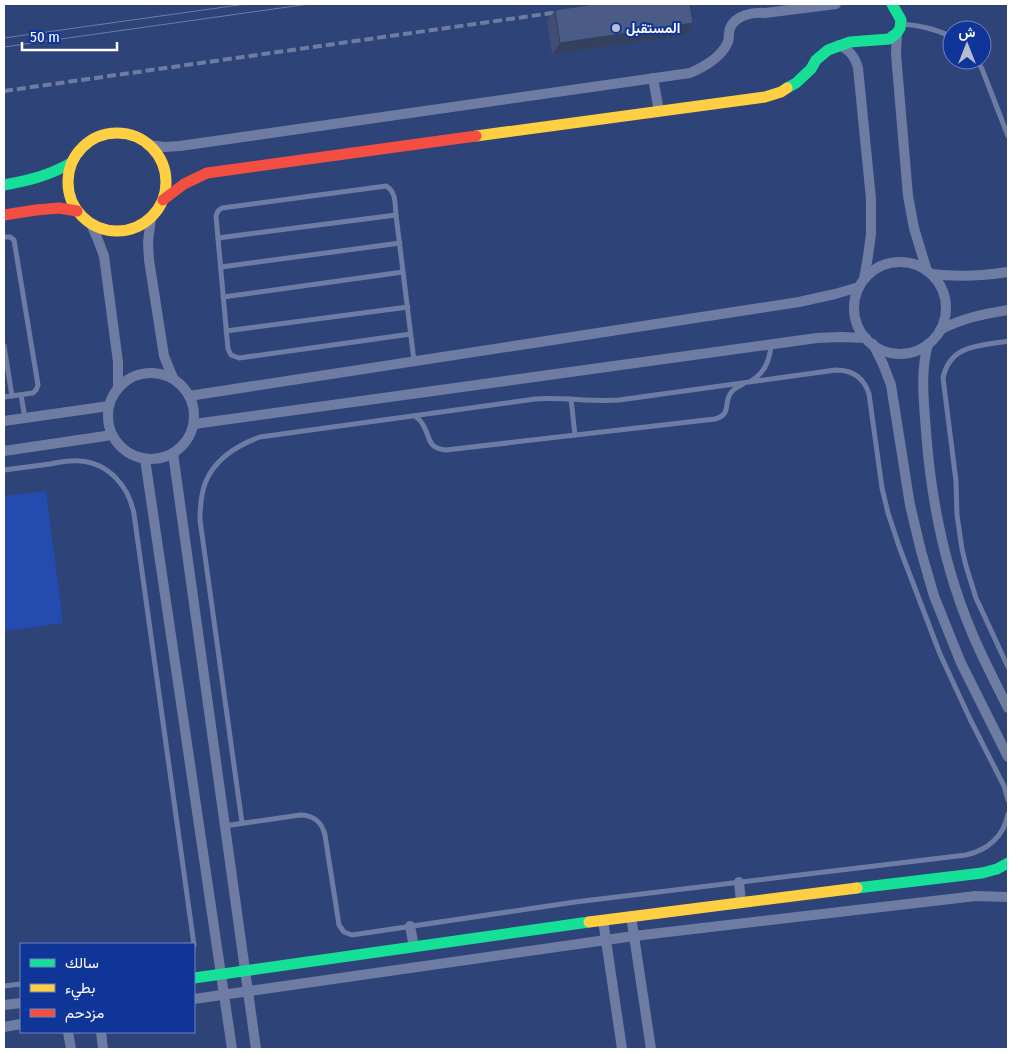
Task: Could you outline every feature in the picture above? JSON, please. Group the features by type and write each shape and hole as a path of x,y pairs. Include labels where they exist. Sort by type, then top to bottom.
{"street":[{"path":"148,144 165,147 180,146 690,73 710,63 718,56 728,43 730,28 737,19 746,14 836,4"},
{"path":"892,4 901,20 898,29 896,54 908,196 914,228 929,272"},
{"path":"163,200 167,184 165,168 157,153 145,141 130,134 114,132 98,136 84,145 71,163 68,172 67,189 72,204 77,211 95,226 110,231 126,231 142,225 151,218 169,194 191,179 207,173 765,97 781,92 796,84 804,77 816,60 839,45 850,42 889,39 898,29"},
{"path":"839,45 849,51 858,68 872,199 871,234 862,283"},
{"path":"653,78 659,111"},
{"path":"4,185 39,178 71,163"},
{"path":"4,215 59,208 77,211"},
{"path":"151,218 148,242 149,260 164,356 173,378"},
{"path":"91,224 104,256 118,362 118,388"},
{"path":"194,424 829,337 869,341 883,350 894,353 906,353 917,350 935,338 945,318 944,294 939,283 929,272 917,265 906,262 894,262 872,271 862,283 856,295 854,314 860,331 869,341 883,364 891,384 910,505 920,551 934,596 961,663 1008,757"},
{"path":"929,272 957,276 1008,272"},
{"path":"189,396 799,302 835,294 862,283"},
{"path":"940,330 977,315 1008,310"},
{"path":"928,344 924,364 923,393 930,477 938,522 948,567 963,611 980,653 1008,708"},
{"path":"162,374 173,378 189,396 193,404 194,424 190,435 182,446 173,453 160,458 145,458 132,454 120,446 112,435 108,421 109,406 113,396 118,388 127,380 138,375 162,374"},
{"path":"4,421 109,406"},
{"path":"4,451 112,435"},
{"path":"173,453 256,1049"},
{"path":"145,458 232,1049"},
{"path":"195,978 632,916 982,873 997,869 1008,863"},
{"path":"739,882 742,902"},
{"path":"195,999 634,936 976,896 1008,897"},
{"path":"632,916 651,1049"},
{"path":"602,920 622,1049"},
{"path":"410,926 414,947"},
{"path":"4,1005 20,1003"},
{"path":"4,1027 20,1024"},
{"path":"68,1033 71,1049"},
{"path":"101,1033 103,1049"}],"lane":[{"path":"898,29 913,25 942,33"},
{"path":"982,70 1008,136"},
{"path":"411,334 239,358 235,357 228,349 216,216 218,211 222,208 386,186 391,188 400,243 403,272 408,307 411,334 414,361"},
{"path":"218,238 396,214"},
{"path":"4,237 10,237 14,240 38,385 33,393 4,397"},
{"path":"221,266 400,243"},
{"path":"223,297 403,272"},
{"path":"226,331 408,307"},
{"path":"1008,341 961,351 948,362 943,378 956,481 957,515 962,549 976,598 1008,667"},
{"path":"415,416 424,425 429,441 441,450 719,418 726,411 728,397 733,390 760,374 770,357 771,345"},
{"path":"4,346 12,396"},
{"path":"242,823 201,533 200,507 206,481 222,458 240,446 260,437 535,399 619,400 828,370 844,370 857,376 867,387 884,494 900,549 940,654 971,722 1004,786 1008,800"},
{"path":"21,395 25,418"},
{"path":"571,399 575,435"},
{"path":"4,470 83,461 102,467 110,472 128,495 132,504 194,943"},
{"path":"224,826 300,815 306,815 321,824 325,835 340,929 352,935 574,902 976,853 1000,835 1008,814"},
{"path":"4,986 20,984"}],"shaded area":[{"path":"46,491 63,623 4,631 4,496"}],"building":[{"name":"المستقبل","path":"595,4 690,4 693,23 560,43 555,10"}],"tram line":[{"path":"4,38 246,4"},
{"path":"4,47 309,4"}],"railway":[{"path":"4,91 566,11"}],"traffic: fast":[{"path":"787,88 796,83 811,69 816,60 828,50 850,42 889,39 897,33 901,20 892,4"},
{"path":"4,185 39,177 71,163"},
{"path":"857,888 982,873 997,869 1008,863"},
{"path":"195,978 589,922"}],"traffic: slow":[{"path":"476,136 765,97 787,88"},
{"path":"117,133 136,136 152,147 163,163 166,182 163,201 152,217 136,228 117,231 98,228 82,217 71,201 68,182 71,163 82,147 98,136 117,133"},
{"path":"589,922 857,888"}],"traffic: jam":[{"path":"163,200 184,184 207,173 476,136"},
{"path":"4,215 59,208 77,211"}],"place":[{"name":"المستقبل","path":"616,28"}]}
